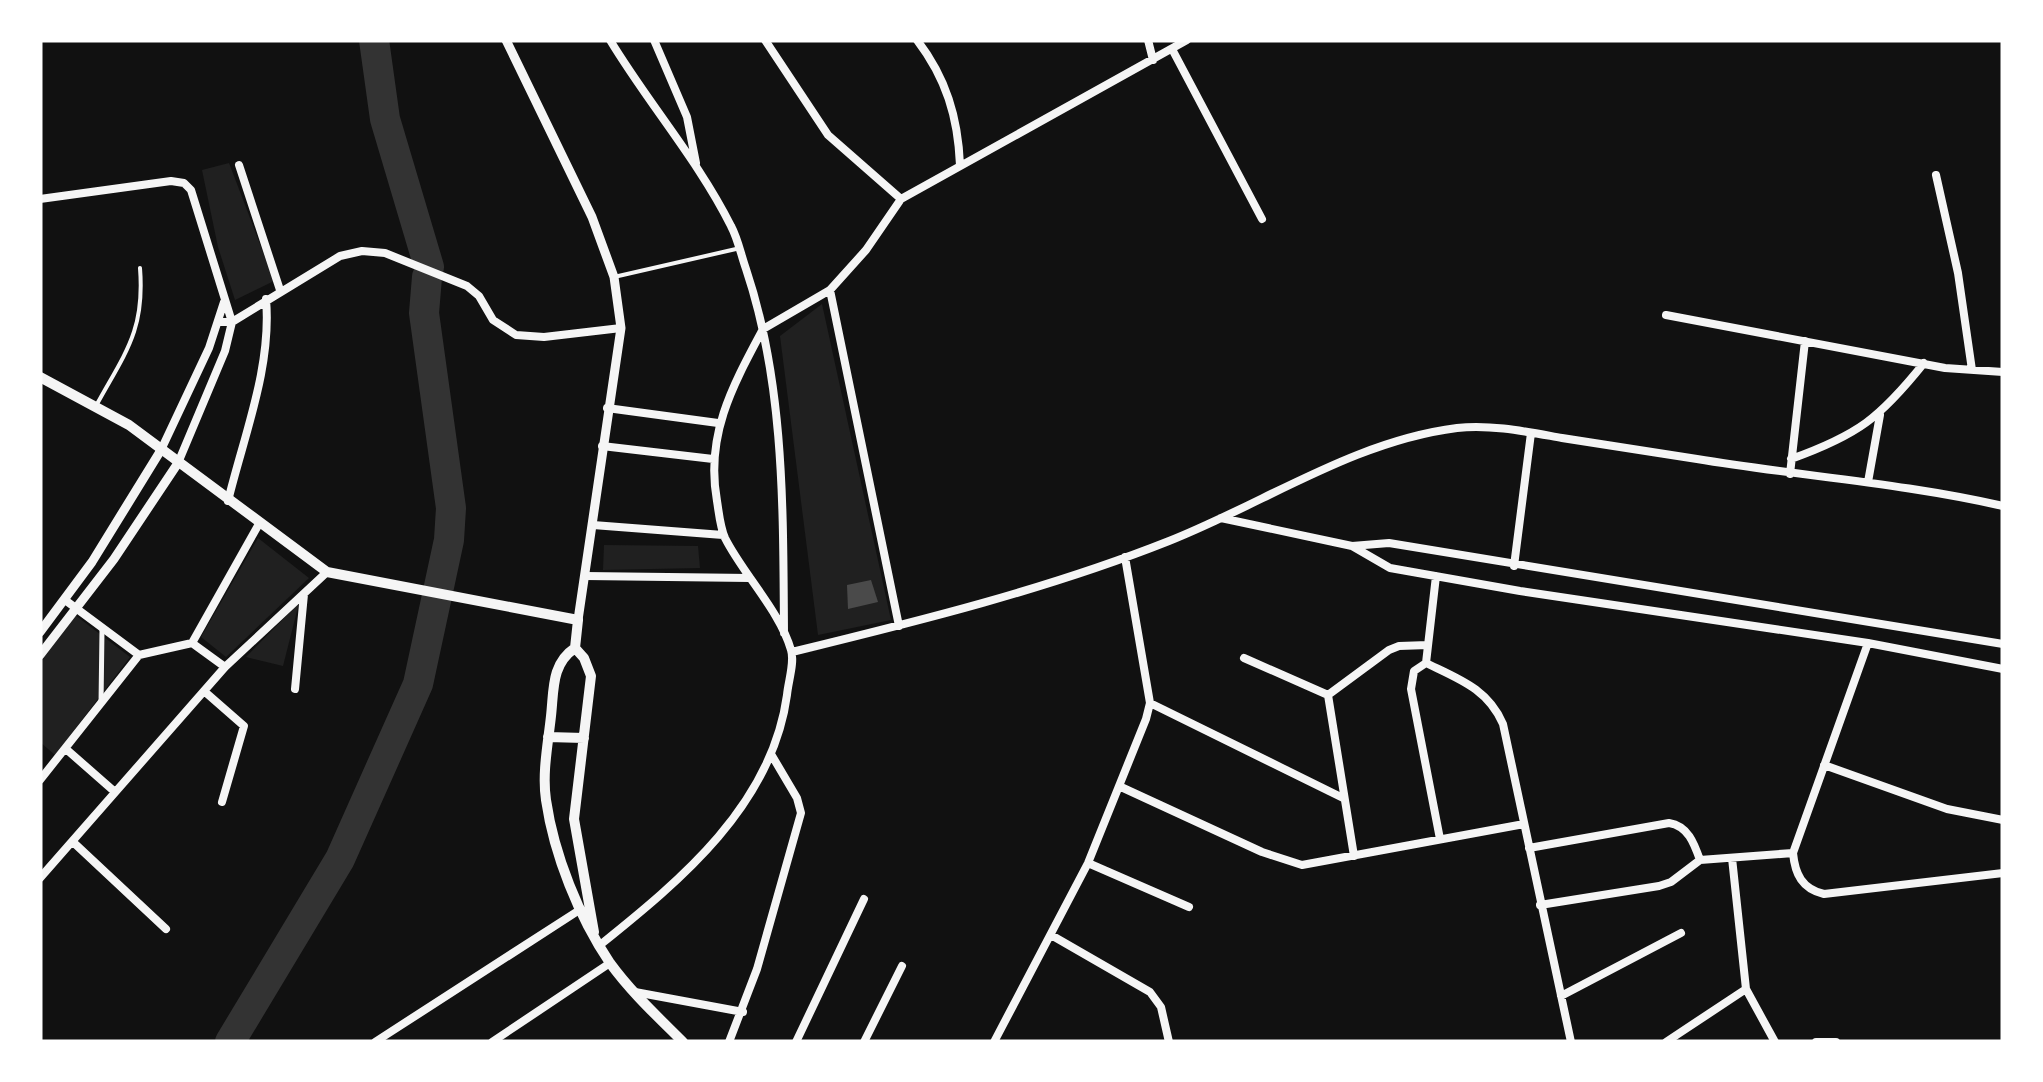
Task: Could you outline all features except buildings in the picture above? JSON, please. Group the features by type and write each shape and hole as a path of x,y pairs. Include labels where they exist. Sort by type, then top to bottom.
{"main road":[{"path":"40,377 96,406 161,450 326,572 578,620 575,648 558,665 548,737 545,798 554,835 610,963 683,1042"},
{"path":"575,648 584,658 590,676 574,819 585,908"},
{"path":"548,737 584,738"}],"street":[{"path":"506,40 592,216 614,277 620,328 578,620"},
{"path":"610,40 732,228 764,329 782,488 784,637"},
{"path":"654,40 686,117 696,168"},
{"path":"766,40 828,135 901,199"},
{"path":"917,40 930,58 953,108 960,165"},
{"path":"1148,40 1153,60"},
{"path":"600,945 674,886 720,835 750,794 784,713 792,652 723,535 713,459 718,424 734,381 764,329 830,290 866,250 901,199 1187,40"},
{"path":"1172,49 1262,219"},
{"path":"239,165 280,290"},
{"path":"1936,175 1958,273 1972,370"},
{"path":"40,199 171,181 184,183 196,200 232,322 178,462 114,558 40,655"},
{"path":"219,322 232,322 340,256 362,251 385,254 467,286 479,296 493,320 516,336 544,337 620,328"},
{"path":"830,290 899,626"},
{"path":"228,501 260,378 268,321 266,299"},
{"path":"40,632 98,552 161,450 219,322 224,302"},
{"path":"1666,315 1924,363 2003,372"},
{"path":"1790,474 1805,341"},
{"path":"1792,459 1848,438 1880,415 1924,363"},
{"path":"607,408 718,424"},
{"path":"1868,482 1880,415"},
{"path":"792,652 954,612 1125,557 1221,518 1337,462 1424,434 1462,427 1531,433 1790,474 1868,482 2003,506"},
{"path":"1520,592 1531,433"},
{"path":"602,446 713,459"},
{"path":"1221,518 1352,546 1389,543 2003,644"},
{"path":"40,780 139,655 192,643 260,522"},
{"path":"593,525 723,535"},
{"path":"1352,546 1390,568 1520,592 1868,642 2003,668"},
{"path":"98,552 114,558"},
{"path":"994,1042 1088,863 1121,787 1150,703 1125,557"},
{"path":"40,878 225,668 326,572"},
{"path":"585,576 751,578"},
{"path":"1436,576 1426,663 1414,671 1411,689 1440,839"},
{"path":"1653,611 1656,588"},
{"path":"295,689 304,593"},
{"path":"64,600 139,655"},
{"path":"101,704 102,627"},
{"path":"1868,642 1793,853 1794,866 1807,887 1824,894 2003,873"},
{"path":"192,643 225,668"},
{"path":"1328,695 1389,650 1428,645"},
{"path":"1244,658 1328,695"},
{"path":"1426,663 1490,698 1503,724 1571,1042"},
{"path":"204,691 244,726 222,802"},
{"path":"1328,695 1354,856"},
{"path":"1150,703 1343,798"},
{"path":"66,749 115,792"},
{"path":"729,1042 743,1012 801,813 797,798 770,754"},
{"path":"1824,766 1947,809 2003,820"},
{"path":"1121,787 1280,860 1302,864 1524,824"},
{"path":"1528,848 1668,823 1678,824 1686,831 1700,860"},
{"path":"73,842 166,929"},
{"path":"1540,905 1658,886 1700,860 1793,853"},
{"path":"1732,858 1746,989 1775,1042"},
{"path":"1088,863 1189,906"},
{"path":"796,1042 864,899"},
{"path":"375,1042 585,908"},
{"path":"1562,996 1681,932"},
{"path":"1051,935 1150,992 1161,1008 1170,1042"},
{"path":"492,1042 610,963"},
{"path":"864,1042 902,966"},
{"path":"1666,1042 1746,989"},
{"path":"634,992 743,1012"},
{"path":"1816,1042 1836,1042"}],"lane":[{"path":"614,277 739,248"},
{"path":"96,406 137,328 141,313 140,268"}],"shaded area":[{"path":"229,163 274,281 235,300 218,247 202,170"},
{"path":"822,304 891,620 818,635 780,336"},
{"path":"258,538 309,578 226,657 201,637"},
{"path":"604,545 698,546 700,568 603,570"},
{"path":"299,603 283,666 246,657"},
{"path":"75,615 130,657 55,755 40,742 40,662"}],"waterway":[{"path":"374,40 385,119 429,267"},
{"path":"230,1042 340,859 418,684 449,540 451,508 424,313 427,277"}]}
